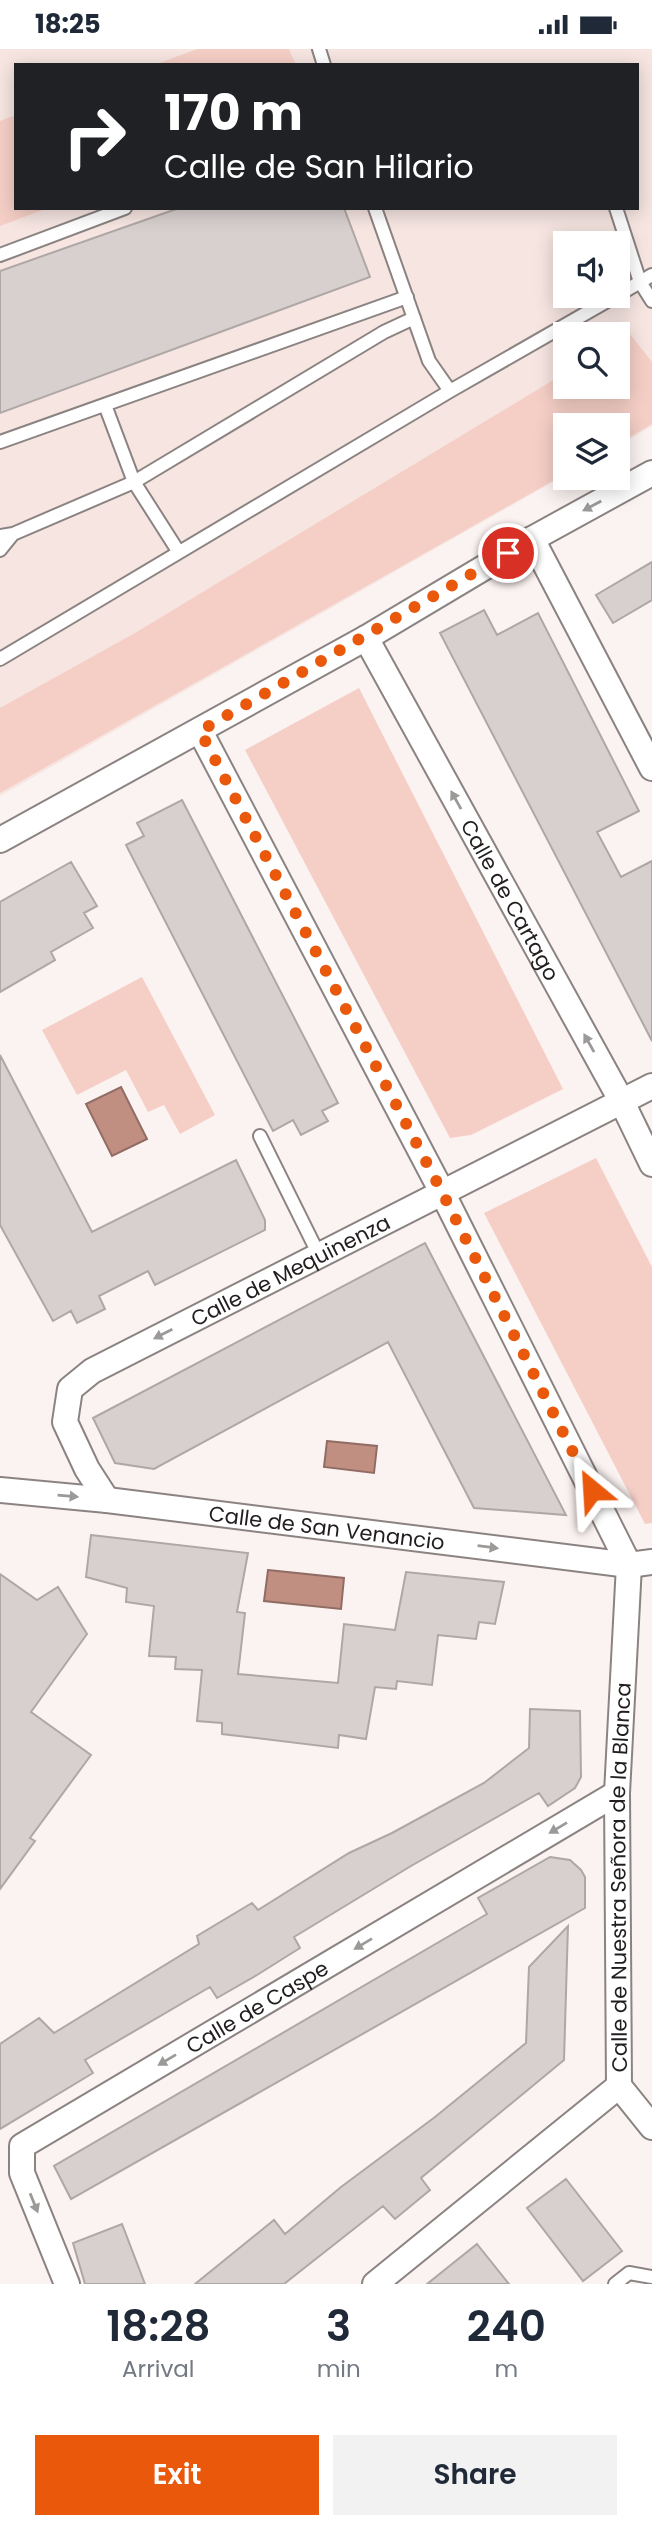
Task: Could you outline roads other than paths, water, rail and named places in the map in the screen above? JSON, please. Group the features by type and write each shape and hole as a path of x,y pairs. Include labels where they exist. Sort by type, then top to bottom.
{"street":[{"path":"0,840 366,638 532,539 649,481"},
{"path":"532,539 652,768"},
{"name":"Calle de Cartago","path":"366,638 622,1102 652,1164"},
{"path":"200,731 641,1563"},
{"name":"Calle de Mequinenza","path":"107,1500 87,1469 65,1422 70,1389 92,1371 652,1086"},
{"name":"Calle de San Venancio","path":"0,1490 107,1500 641,1563"},
{"name":"Calle de Nuestra Señora de la Blanca","path":"375,2284 619,2086 617,1793 641,1563"},
{"name":"Calle de Caspe","path":"68,2284 22,2173 22,2146 617,1793"},
{"path":"619,2086 652,2127"}],"lane":[{"path":"0,255 120,210"},
{"path":"376,210 429,361 450,391"},
{"path":"617,210 646,279 652,301"},
{"path":"630,288 646,279"},
{"path":"0,442 407,297"},
{"path":"0,659 178,551 594,308"},
{"path":"0,550 6,535 134,482 384,332 414,319"},
{"path":"105,405 134,482 178,551"},
{"path":"260,1136 319,1255"},
{"path":"615,2284 629,2273 652,2277"}]}
